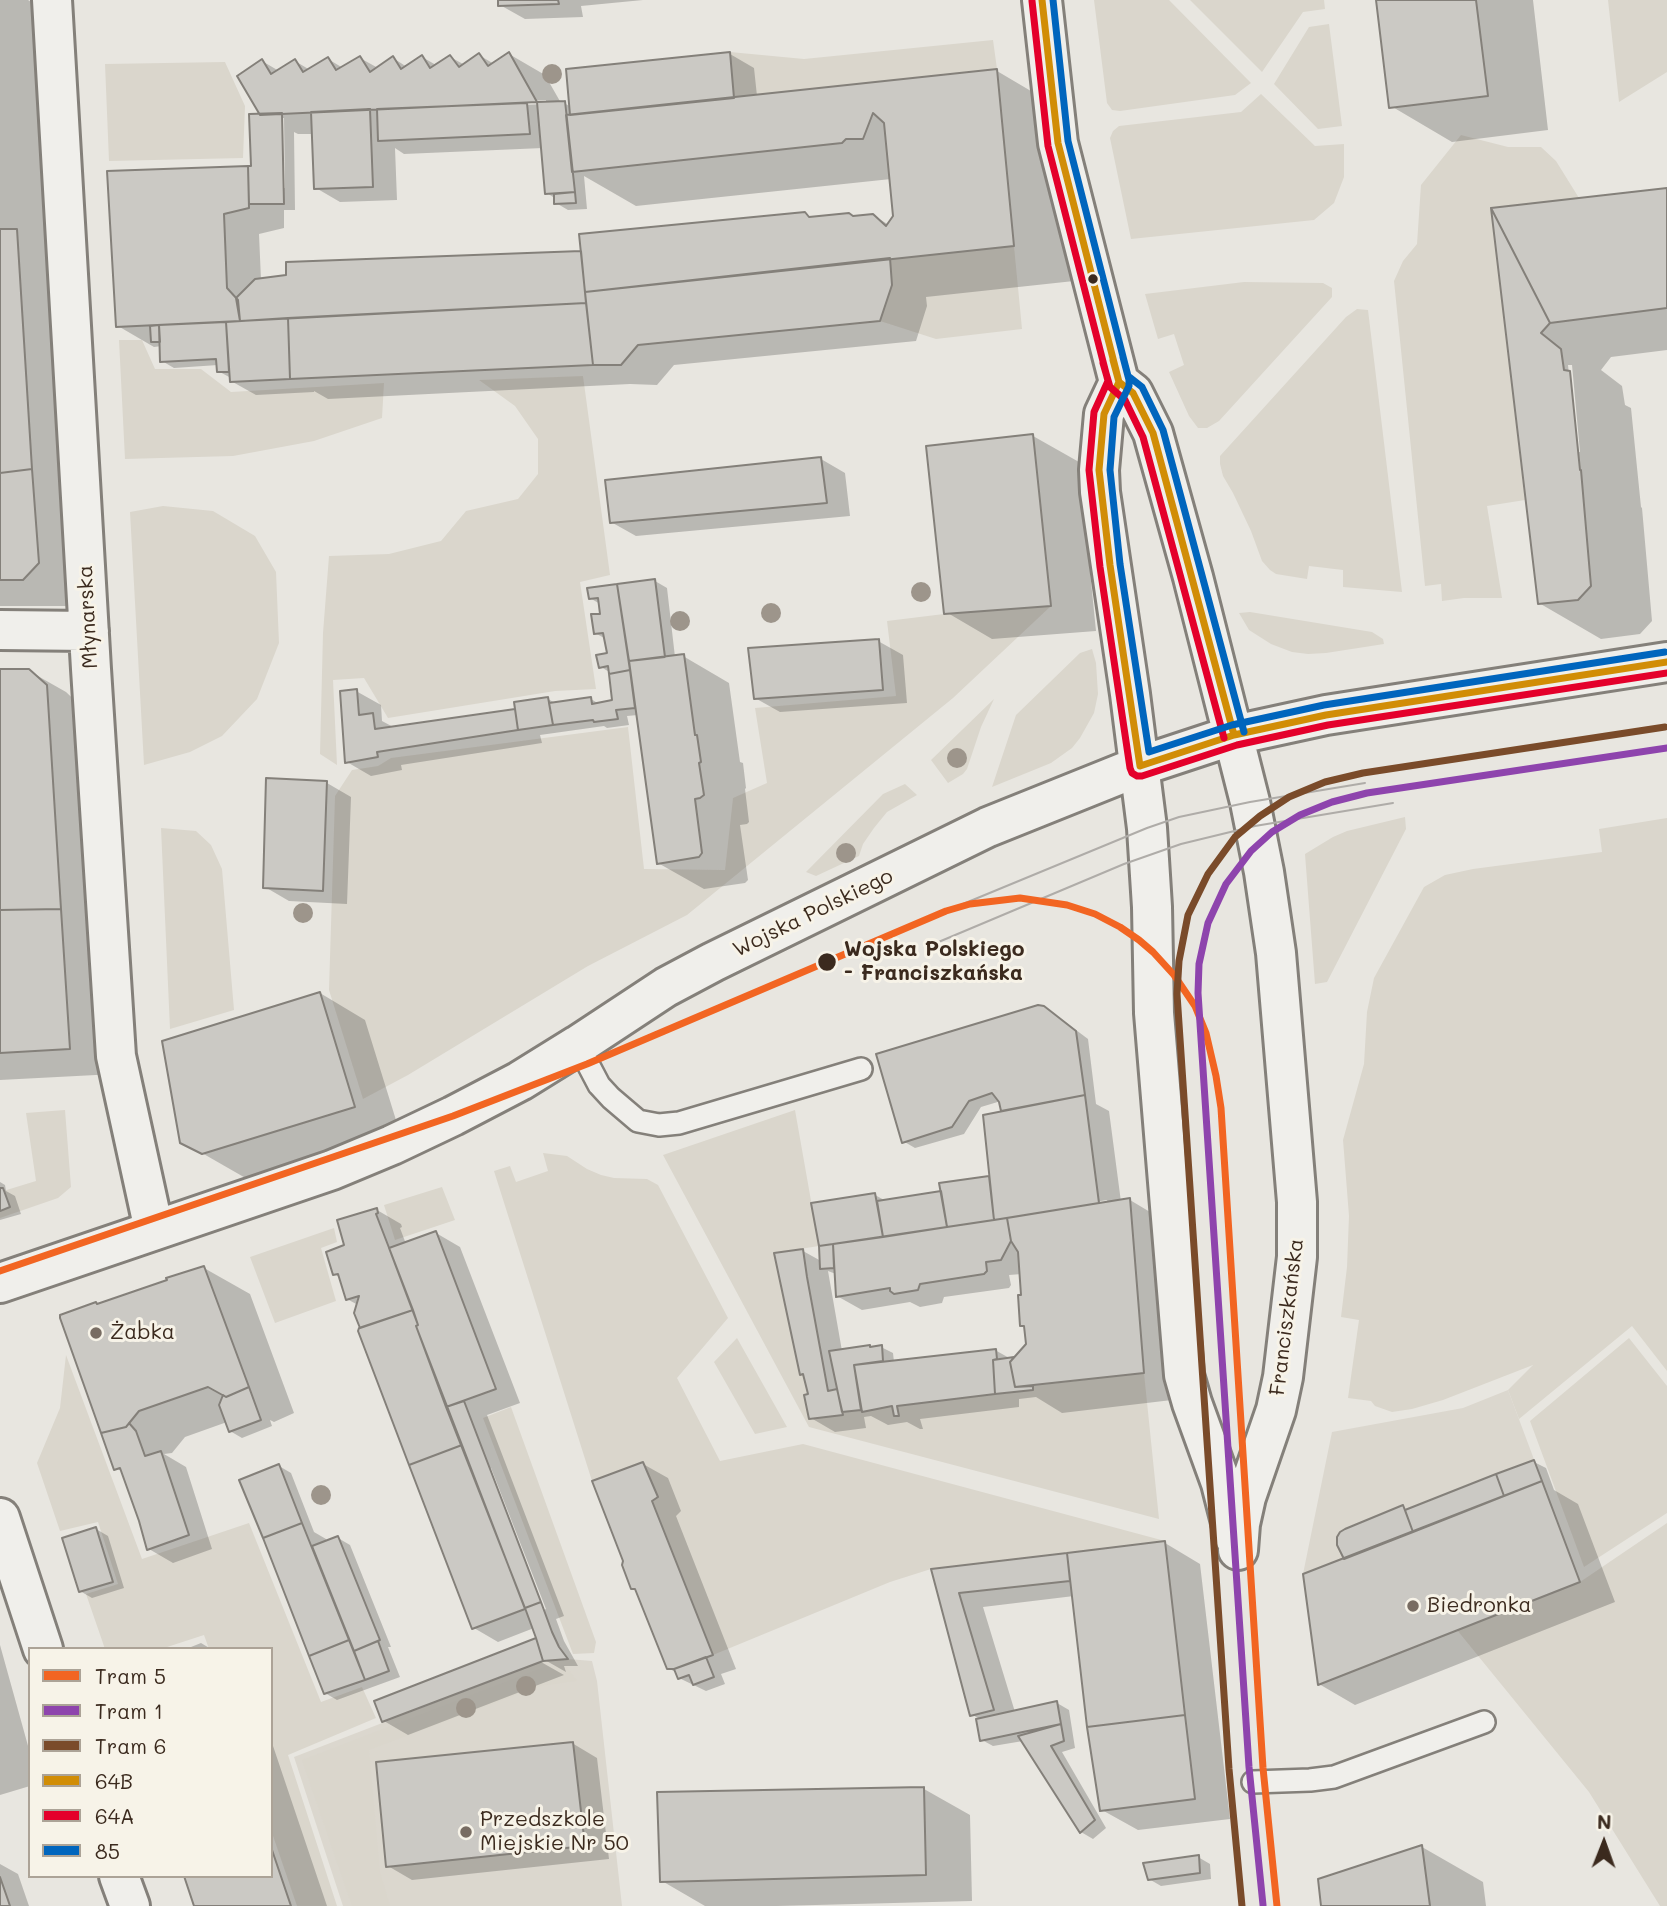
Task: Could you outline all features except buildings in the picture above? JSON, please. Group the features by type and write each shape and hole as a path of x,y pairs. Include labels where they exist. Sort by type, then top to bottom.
{"main road":[{"name":"Młynarska","path":"52,0 116,1056 154,1230"},
{"name":"Franciszkańska","path":"1042,0 1058,143 1119,382 1133,393 1153,433 1193,577 1255,826 1276,953 1297,1213 1297,1256 1283,1377 1276,1410 1246,1497 1238,1550 1221,1483 1184,1375 1154,1013 1152,894 1140,766 1114,596 1100,481 1104,414 1119,382"},
{"path":"0,630 89,631"},
{"name":"Wojska Polskiego","path":"0,1283 332,1170 392,1145 520,1081 666,987 712,962 988,827 1140,766 1234,734 1326,715 1667,662"},
{"path":"0,1518 42,1647"},
{"path":"121,1878 130,1906"}],"lane":[{"path":"578,1045 599,1085 611,1098 638,1121 659,1125 679,1123 860,1069"},
{"path":"1253,1782 1335,1777 1484,1722"}],"shaded area":[{"path":"1094,0 1169,0 1251,83 1235,95 1112,110 1107,103"},
{"path":"1190,0 1324,0 1325,9 1303,12 1262,72"},
{"path":"1608,0 1667,0 1667,72 1619,102"},
{"path":"1329,24 1342,126 1318,129 1274,84 1309,27"},
{"path":"993,40 997,69 734,98 730,52 804,59"},
{"path":"225,62 245,106 243,158 109,161 105,64"},
{"path":"1261,94 1315,146 1344,144 1344,177 1334,203 1314,220 1131,239 1110,138 1113,131 1119,126 1241,112"},
{"path":"1461,135 1508,147 1541,147 1556,161 1579,198 1491,209 1525,500 1487,506 1502,598 1442,601 1441,584 1425,586 1394,281 1403,261 1417,244 1421,185"},
{"path":"1014,246 1022,329 936,339 880,321 892,285 890,258"},
{"path":"1244,282 1323,283 1332,288 1332,297 1219,421 1207,428 1198,428 1189,416 1169,372 1184,365 1174,334 1158,339 1145,294"},
{"path":"1357,309 1368,310 1402,592 1343,587 1343,570 1309,566 1307,579 1276,574 1270,570 1262,561 1220,464 1220,456 1346,317"},
{"path":"119,340 142,340 155,369 201,369 231,392 384,383 382,418 314,441 233,456 125,459"},
{"path":"583,376 610,575 580,582 596,689 555,691 388,718 364,678 333,680 337,765 320,754 323,633 329,556 389,554 441,541 466,511 518,499 538,474 538,439 515,406 479,380"},
{"path":"163,506 213,511 255,536 276,572 279,643 257,699 222,736 190,752 144,765 130,512"},
{"path":"1051,606 953,698 687,915 588,966 408,1075 363,1099 329,990 335,796 352,770 378,766 391,758 628,727 644,869 725,870 733,798 767,783 755,708 896,696 887,621"},
{"path":"1250,612 1372,632 1383,639 1384,644 1326,653 1292,652 1271,644 1249,630 1239,613"},
{"path":"1092,649 1096,663 1098,694 1094,713 1080,738 1072,748 1051,763 992,787 1016,715 1080,653"},
{"path":"994,699 967,769 948,783 931,760"},
{"path":"905,784 917,795 887,812 863,844 859,856 816,876 806,872 883,794"},
{"path":"1405,817 1406,829 1327,982 1315,984 1305,854 1347,831"},
{"path":"1667,818 1667,1371 1632,1326 1519,1419 1508,1390 1533,1365 1443,1400 1412,1409 1392,1412 1375,1406 1371,1401 1348,1398 1359,1320 1341,1317 1349,1216 1343,1140 1364,1064 1367,1012 1374,978 1424,887 1445,875 1473,869 1602,852 1599,829"},
{"path":"161,828 196,831 211,845 222,869 234,1010 170,1029"},
{"path":"65,1110 71,1187 58,1198 0,1218 0,1192 36,1181 26,1113"},
{"path":"795,1110 819,1246 774,1253 800,1374 803,1374 808,1394 804,1396 809,1419 892,1406 895,1416 899,1415 897,1406 1033,1390 1033,1386 1144,1373 1159,1519 809,1427 663,1155"},
{"path":"543,1153 567,1156 601,1175 647,1179 658,1185 728,1318 677,1378 720,1461 803,1444 1165,1541 931,1569 890,1582 713,1655 652,1501 658,1497 644,1462 592,1481 494,1171 510,1166 516,1182 548,1171"},
{"path":"442,1187 455,1220 395,1240 384,1205"},
{"path":"334,1228 337,1242 321,1248 336,1301 275,1323 250,1257"},
{"path":"737,1338 787,1427 755,1434 714,1362"},
{"path":"1629,1338 1667,1386 1667,1513 1584,1567 1530,1421"},
{"path":"66,1355 142,1559 249,1523 321,1702 362,1687 376,1718 288,1755 337,1906 297,1906 273,1836 273,1647 208,1647 204,1635 167,1647 104,1647 86,1594 118,1584 98,1522 60,1531 37,1463 60,1408"},
{"path":"1508,1390 1580,1582 1318,1685 1303,1574 1332,1432 1463,1408"},
{"path":"511,1407 596,1642 594,1653 573,1654 483,1418"},
{"path":"1667,1523 1667,1906 1660,1906 1589,1792 1457,1630 1580,1582"},
{"name":"Przedszkole Miejskie Nr 50","path":"543,1661 592,1661 597,1681 622,1906 343,1906 294,1757"},
{"path":"565,1665 577,1681 540,1686 369,1750 380,1872 390,1906 352,1906 302,1760 544,1667"}],"tram line":[{"name":"6","path":"1242,1906 1229,1769 1177,994 1179,961 1188,915 1208,874 1235,837 1289,797 1325,782 1363,773 1665,727"},
{"name":"1","path":"1263,1905 1249,1767 1198,993 1199,964 1208,923 1226,884 1251,851 1272,832 1300,815 1332,802 1367,793 1667,748"},
{"path":"946,911 1179,817 1365,783"},
{"path":"929,946 1124,864 1181,844 1255,826 1393,803"},
{"name":"5","path":"0,1271 453,1116 587,1064 946,911 970,904 1020,898 1067,905 1095,914 1139,940 1174,975 1195,1006 1206,1033 1216,1076 1221,1108 1263,1768 1277,1906"}],"transit line":[{"name":"64B","path":"1042,0 1058,143 1119,382 1104,414 1099,470 1110,565 1140,766 1234,735 1326,715 1667,662"},
{"name":"85","path":"1053,0 1068,141 1129,380 1129,386 1114,417 1110,470 1120,564 1149,752 1232,725 1324,705 1665,652"},
{"name":"64A","path":"1032,1 1048,146 1108,381 1094,412 1089,470 1100,567 1132,773 1142,776 1237,745 1328,725 1667,673"},
{"name":"85","path":"1123,357 1128,376 1142,387 1163,430 1244,732"},
{"name":"64B","path":"1113,360 1119,382 1133,393 1153,433 1234,735"},
{"name":"64A","path":"1103,363 1110,387 1125,400 1143,437 1224,738"}],"place":[{"name":"Wojska Polskiego - Franciszkańska","path":"827,962"},
{"name":"Żabka","path":"96,1333"},
{"name":"Biedronka","path":"1413,1606"},
{"name":"Przedszkole Miejskie Nr 50","path":"466,1832"}]}
